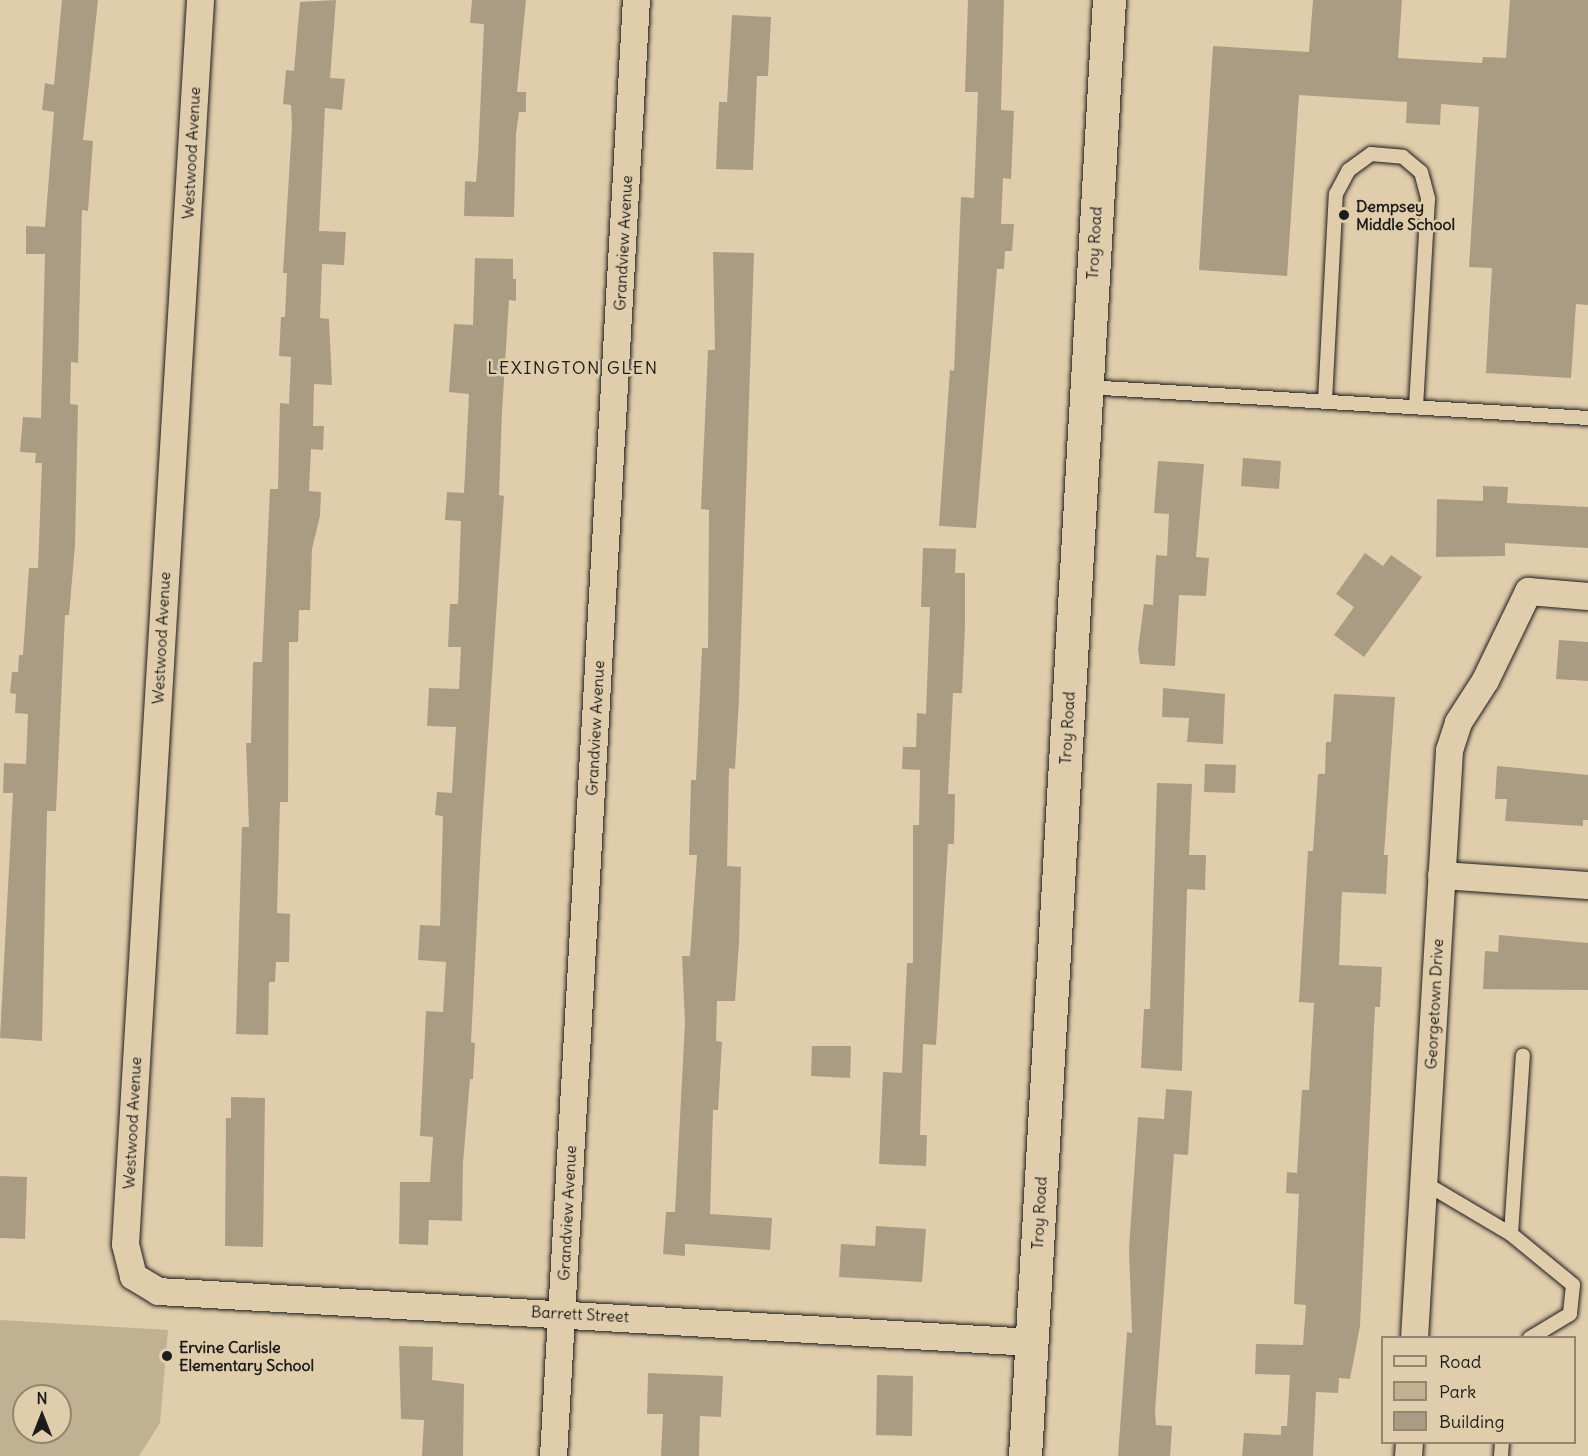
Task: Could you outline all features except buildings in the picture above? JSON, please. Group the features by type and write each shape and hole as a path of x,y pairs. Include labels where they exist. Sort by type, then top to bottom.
{"street":[{"name":"Westwood Avenue","path":"133,1276 125,1244 200,0"},
{"name":"Grandview Avenue","path":"554,1456 636,0"},
{"name":"Troy Road","path":"1025,1456 1108,0"},
{"name":"Georgetown Drive","path":"1414,1336 1449,750 1458,722 1485,680 1528,591 1588,596"},
{"path":"1441,875 1588,885"},
{"name":"Barrett Street","path":"133,1276 158,1292 561,1313 1032,1342"}],"lane":[{"path":"1325,401 1336,194 1349,170 1371,154 1403,157 1421,172 1428,200 1416,407"},
{"path":"1085,387 1588,418"},
{"path":"1511,1234 1523,1055"},
{"path":"1423,1182 1511,1234 1573,1285 1570,1314 1533,1336"}],"green space":[{"path":"0,1320 168,1330 160,1423 139,1456 0,1456"}],"place":[{"name":"Dempsey Middle School","path":"1344,215"},
{"name":"Ervine Carlisle Elementary School","path":"167,1356"}],"district":[{"name":"LEXINGTON GLEN","path":"573,368"}]}
